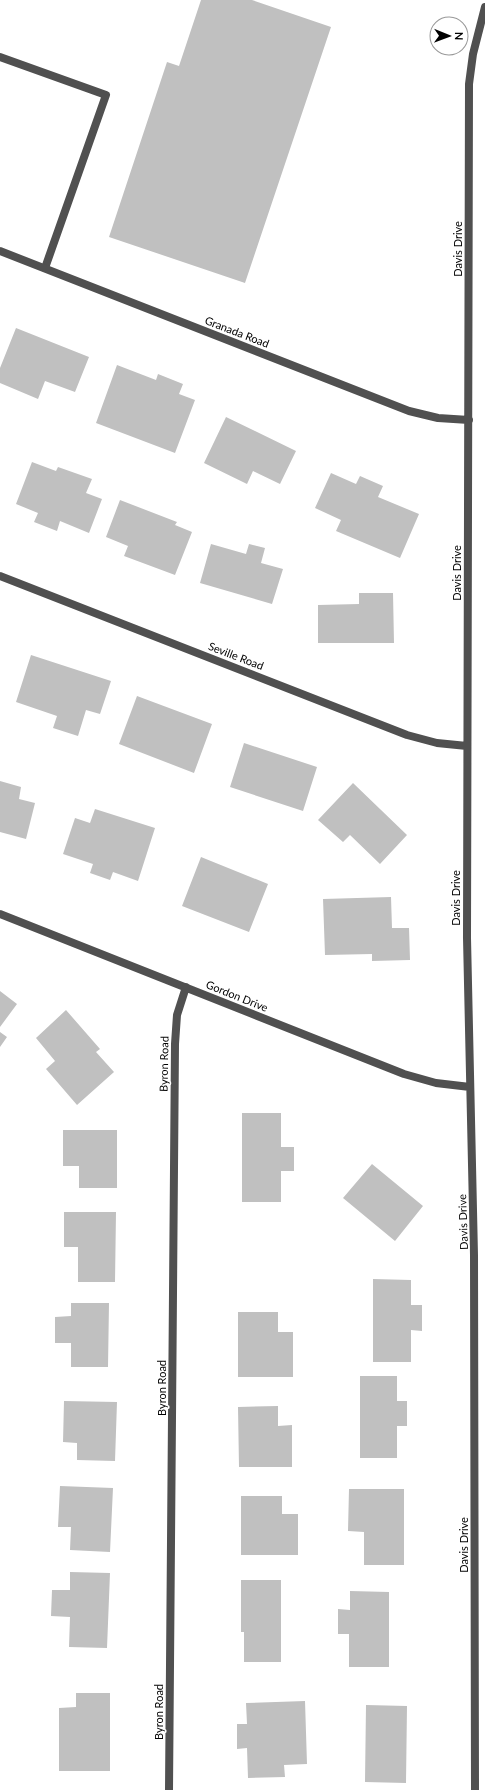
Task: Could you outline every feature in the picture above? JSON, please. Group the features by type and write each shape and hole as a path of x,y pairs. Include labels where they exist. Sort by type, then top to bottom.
{"street":[{"name":"Davis Drive","path":"475,1790 474,1255 467,938 469,84 473,54 485,7"},
{"path":"0,57 106,95 45,268"},
{"name":"Granada Road","path":"0,251 409,411 438,418 469,420"},
{"name":"Seville Road","path":"0,576 407,735 437,743 467,746"},
{"name":"Gordon Drive","path":"0,914 404,1074 436,1083 470,1087"},
{"name":"Byron Road","path":"169,1790 175,1044 177,1015 186,988"}],"building":[{"path":"201,0 252,0 331,27 245,283 109,237 167,62 179,66"},
{"path":"16,328 89,357 75,392 45,381 38,399 0,383 0,368"},
{"path":"117,365 156,380 158,374 183,384 179,394 195,400 175,453 96,423"},
{"path":"226,417 296,451 280,484 253,471 247,484 204,463"},
{"path":"32,462 56,471 58,467 92,479 86,493 102,499 89,533 60,521 57,531 34,522 38,513 16,504"},
{"path":"331,473 356,484 360,476 383,486 378,497 419,514 400,558 336,531 341,520 315,508"},
{"path":"120,500 177,522 175,525 192,532 175,575 124,556 128,546 106,537"},
{"path":"211,544 246,554 249,544 265,548 261,563 283,569 272,604 200,583"},
{"path":"359,593 393,593 394,643 318,643 318,605 359,604"},
{"path":"31,655 111,681 100,714 86,710 78,736 53,728 57,716 16,702"},
{"path":"137,696 212,724 194,773 119,744"},
{"path":"244,743 317,767 303,811 230,787"},
{"path":"0,781 21,787 19,799 35,803 26,839 0,832"},
{"path":"353,783 407,835 380,864 350,835 343,842 318,820"},
{"path":"95,809 155,828 138,881 113,872 110,880 90,873 93,864 63,854 75,818 90,823"},
{"path":"201,857 268,884 249,932 182,906"},
{"path":"391,897 392,928 409,928 410,960 372,961 372,954 325,955 323,899"},
{"path":"0,991 17,1004 0,1027"},
{"path":"66,1010 100,1049 96,1052 114,1072 77,1105 46,1069 55,1061 36,1038"},
{"path":"0,1032 7,1037 0,1047"},
{"path":"242,1113 281,1113 281,1147 294,1147 294,1171 281,1171 281,1202 242,1202"},
{"path":"63,1130 117,1130 117,1188 79,1188 79,1166 63,1166"},
{"path":"372,1164 423,1206 395,1241 343,1198"},
{"path":"64,1212 116,1212 115,1282 78,1282 78,1247 64,1247"},
{"path":"373,1279 411,1280 411,1305 422,1305 422,1331 411,1330 411,1362 373,1362"},
{"path":"71,1303 109,1303 108,1367 71,1367 71,1343 55,1343 55,1317 71,1316"},
{"path":"238,1312 278,1312 278,1332 293,1332 293,1377 238,1377"},
{"path":"360,1376 397,1376 397,1401 407,1401 407,1426 397,1426 397,1458 360,1458"},
{"path":"64,1401 117,1402 115,1461 77,1460 77,1443 63,1442"},
{"path":"278,1406 278,1426 292,1425 292,1467 239,1467 238,1407"},
{"path":"60,1486 113,1488 110,1552 70,1550 71,1527 58,1527"},
{"path":"349,1489 404,1489 404,1565 364,1565 364,1532 348,1531"},
{"path":"241,1496 282,1496 282,1514 298,1514 298,1555 241,1555"},
{"path":"70,1572 110,1573 107,1648 69,1647 70,1617 51,1616 52,1590 70,1590"},
{"path":"241,1580 281,1580 281,1662 244,1662 244,1632 241,1632"},
{"path":"350,1591 389,1592 389,1667 349,1667 349,1634 338,1634 338,1609 350,1610"},
{"path":"76,1693 110,1693 110,1771 59,1771 59,1708 76,1707"},
{"path":"305,1701 307,1764 284,1765 285,1777 248,1778 247,1748 237,1749 237,1724 247,1724 246,1703"},
{"path":"366,1705 407,1706 406,1783 365,1782"}]}
